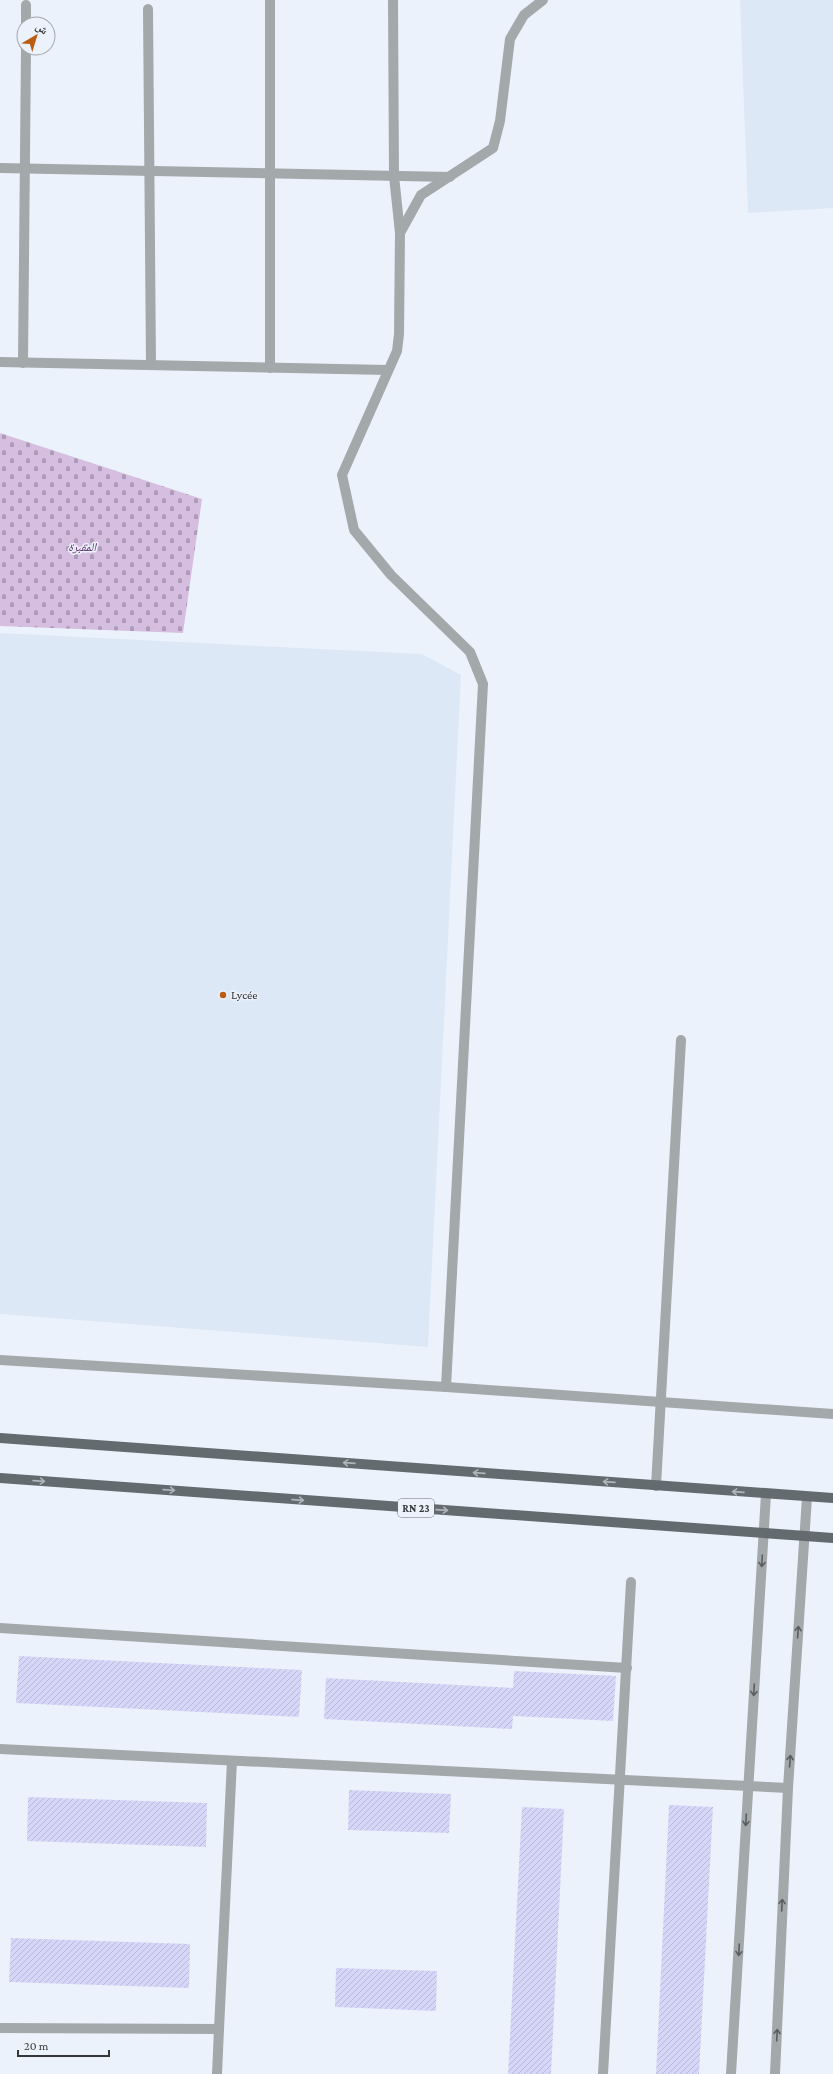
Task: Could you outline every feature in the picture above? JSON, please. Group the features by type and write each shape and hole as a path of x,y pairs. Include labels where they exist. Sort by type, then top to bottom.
{"main road":[{"path":"0,1438 833,1498"},
{"name":"RN 23","path":"0,1478 833,1538"}],"street":[{"path":"393,0 394,176 400,233 399,334 396,351 342,475 354,530 391,575 470,652 483,684 446,1387"},
{"path":"400,233 421,195 493,148 500,121 510,39 524,15 543,0"},
{"path":"270,1 270,368"},
{"path":"26,5 26,16"},
{"path":"148,9 151,365"},
{"path":"23,363 26,56"},
{"path":"0,168 450,177"},
{"path":"0,362 388,370"},
{"path":"656,1486 681,1040"},
{"path":"0,1360 446,1387 833,1414"},
{"path":"732,2074 766,1494"},
{"path":"775,2074 788,1788 807,1497"},
{"path":"603,2074 631,1582"},
{"path":"0,1628 627,1668"},
{"path":"0,1750 788,1788"},
{"path":"217,2074 232,1761"},
{"path":"0,2028 219,2029"}],"shaded area":[{"path":"740,0 833,0 833,208 748,213"},
{"name":"Lycée","path":"0,633 422,654 461,675 428,1347 0,1314"}],"green space":[{"name":"المقبرة","path":"0,433 202,499 183,633 0,626"}],"building":[{"path":"19,1656 302,1670 299,1717 16,1703"},
{"path":"514,1671 616,1676 613,1721 513,1716 512,1729 324,1719 326,1678 513,1688"},
{"path":"349,1790 451,1794 449,1833 348,1830"},
{"path":"28,1797 207,1803 206,1847 27,1841"},
{"path":"669,1805 713,1807 699,2074 656,2074"},
{"path":"522,1807 564,1809 551,2074 508,2074"},
{"path":"11,1938 190,1944 189,1988 9,1982"},
{"path":"336,1968 437,1971 436,2011 335,2007"}],"place":[{"name":"Lycée","path":"223,995"}]}
